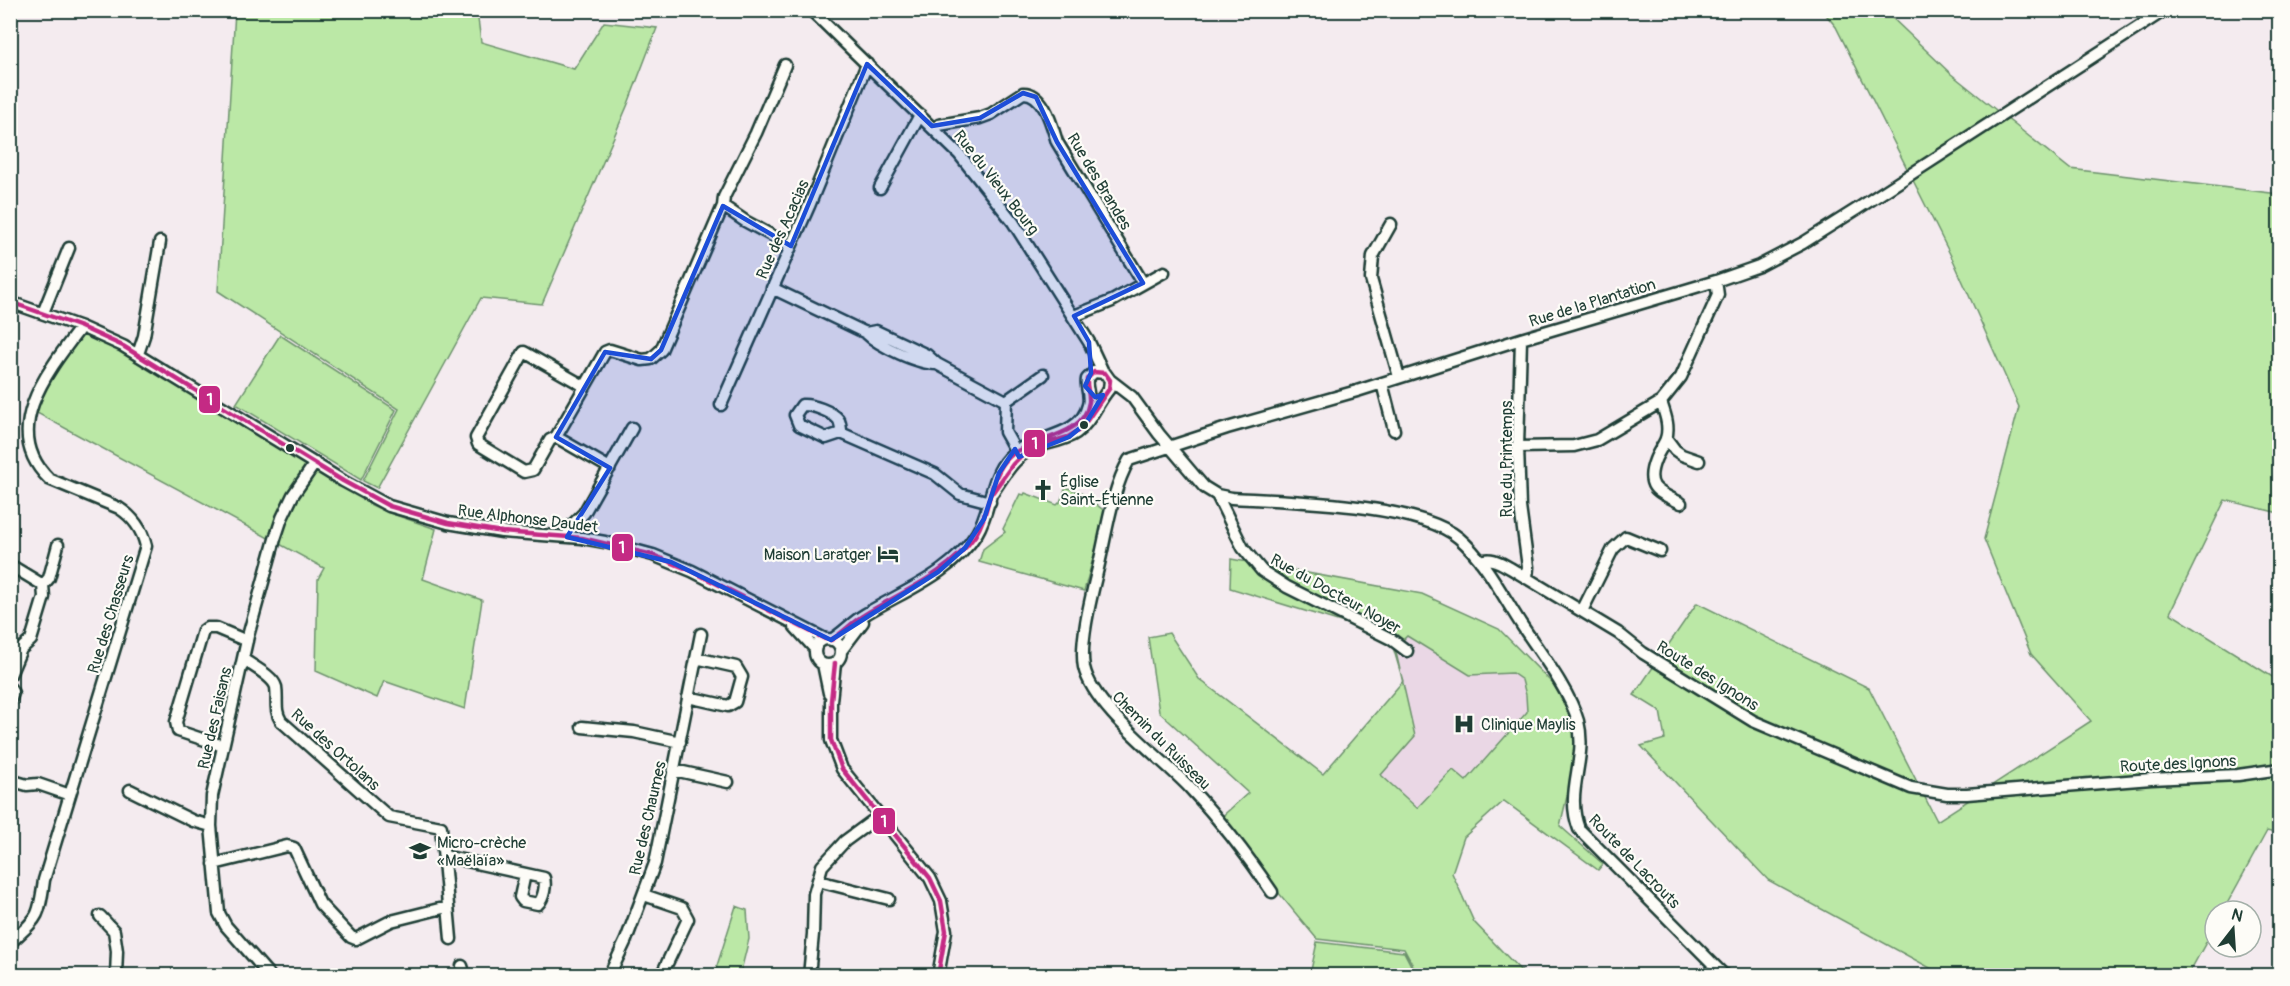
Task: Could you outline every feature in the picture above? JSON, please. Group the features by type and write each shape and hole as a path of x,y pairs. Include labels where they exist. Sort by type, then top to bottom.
{"street":[{"name":"Rue du Vieux Bourg","path":"811,10 959,154 1013,222 1089,342 1103,382"},
{"name":"Rue de la Plantation","path":"1171,447 1759,266 1803,243 2165,10"},
{"name":"Rue des Acacias","path":"721,405 867,64"},
{"path":"584,386 524,352 476,438 478,444 524,472 533,470 550,440 556,436 584,386 591,379 605,352 610,350 620,352 642,360 651,359 661,350 723,206 724,197 756,133 785,65"},
{"name":"Rue des Brandes","path":"934,129 939,125 991,114 1023,93 1036,97 1052,124 1057,142 1143,283"},
{"path":"880,188 920,115"},
{"path":"723,206 745,222 791,246"},
{"path":"1391,224 1373,256 1371,279 1399,377"},
{"path":"138,354 144,336 160,242"},
{"path":"43,313 69,248"},
{"path":"1074,316 1112,301 1164,272"},
{"path":"1518,447 1574,446 1597,440 1662,402 1681,377 1718,295 1716,281"},
{"path":"772,288 866,333 876,331 927,355 937,364 1006,401"},
{"name":"Rue Alphonse Daudet","path":"10,302 81,327 138,354 378,501 402,511 476,528 605,542 671,562 724,586 828,640"},
{"name":"Rue des Chasseurs","path":"10,943 35,920 40,911 44,880 146,546 141,529 127,513 44,476 28,459 18,440 22,406 81,327"},
{"name":"Rue du Printemps","path":"1521,339 1518,447 1520,507 1528,567 1527,578"},
{"path":"1006,401 1043,375"},
{"path":"831,701 823,664 815,657 818,643 828,640 956,558 980,529 1003,465 1034,441 1062,433 1074,426 1087,409 1089,392 1086,382 1103,382 1132,397 1204,487 1217,495 1350,506 1423,521 1456,536 1480,561"},
{"path":"1089,392 1095,395 1103,382"},
{"path":"1017,454 1077,433 1086,423 1103,382"},
{"path":"1382,383 1394,430"},
{"path":"1006,401 1005,432 1017,454"},
{"path":"1662,402 1668,420 1666,438 1655,459 1650,476 1652,486 1661,494 1682,503"},
{"path":"567,537 573,524 584,513 632,428"},
{"path":"841,433 935,474 960,494 992,497"},
{"path":"556,436 610,468"},
{"path":"1666,438 1682,455 1699,461"},
{"name":"Chemin du Ruisseau","path":"1171,447 1129,460 1122,473 1107,528 1084,634 1084,666 1095,693 1190,788 1239,844 1272,892"},
{"name":"Rue des Faisans","path":"270,975 226,926 219,913 211,826 212,796 247,641 282,518 293,495 315,463"},
{"name":"Rue du Docteur Noyer","path":"1217,495 1243,548 1262,571 1287,587 1391,639 1407,651"},
{"path":"1581,611 1613,549 1626,537 1660,551"},
{"path":"10,675 21,649 31,640 44,597 43,585 49,578 58,545"},
{"name":"Route des Ignons","path":"1480,561 1496,560 1527,578 1618,633 1662,665 1753,722 1911,788 1947,794 1966,794 2151,779 2238,775 2280,769"},
{"name":"Route de Lacrouts","path":"1480,561 1540,652 1576,714 1582,751 1572,801 1579,828 1725,975"},
{"path":"10,565 43,585"},
{"path":"875,608 841,651 840,658 835,663 831,701 831,740 842,769 930,878 941,901 946,931 939,975"},
{"name":"Rue Alphonse Daudet","path":"791,622 815,649"},
{"path":"223,746 178,731 176,722 203,631 207,628 216,628 247,641"},
{"name":"Rue des Chaumes","path":"609,975 644,895 655,863 701,633"},
{"path":"828,640 837,643 841,651"},
{"path":"688,697 728,706 735,702 742,677 736,667 696,658"},
{"name":"Rue des Ortolans","path":"243,659 276,686 276,714 281,721 389,817 441,827 444,856"},
{"path":"823,664 835,663"},
{"path":"10,688 13,693 10,702"},
{"path":"582,727 634,732 680,742"},
{"path":"674,770 728,782"},
{"path":"10,780 27,785 38,784 70,795"},
{"path":"130,790 194,821 211,826"},
{"path":"809,975 814,894 822,867 845,841 879,816"},
{"path":"214,864 287,846 294,848 320,904 351,937 356,939 391,921 447,907"},
{"path":"451,939 444,856 525,874"},
{"path":"818,881 889,899"},
{"path":"644,895 682,908 688,919 661,975"},
{"path":"100,916 114,931 117,951 116,975"}],"highlighted area":[{"path":"867,64 932,126 980,118 1023,93 1036,97 1057,142 1143,283 1074,316 1089,342 1091,373 1085,386 1095,397 1103,395 1086,423 1069,437 1019,457 1015,449 999,473 984,519 965,548 938,572 831,640 671,562 567,537 610,468 556,437 605,352 651,359 661,350 723,206 791,246"}],"shaded area":[{"name":"Clinique Maylis","path":"1407,636 1470,675 1512,673 1522,680 1526,695 1527,712 1465,781 1452,770 1418,808 1381,775 1415,736 1395,648"}],"green space":[{"path":"235,11 477,11 481,42 574,69 604,22 657,28 628,104 542,304 481,298 377,488 363,481 399,409 218,291"},
{"path":"1823,11 1885,11 1951,74 2070,169 2279,194 2279,513 2225,500 2170,613 2279,681 2279,834 2267,831 2230,899 2203,899 2203,948 2188,975 1943,975 1768,880 1641,746 1665,739 1660,711 1634,695 1697,603 1869,688 1937,821 2091,721 2031,654 1984,539 2019,407 1954,262 1836,27"},
{"path":"83,330 134,351 371,500 369,504 436,529 423,579 482,600 465,709 384,681 377,698 316,671 318,579 324,568 26,407"},
{"path":"280,335 396,410 361,480 236,404"},
{"path":"1066,487 1081,493 1106,512 1084,591 979,562 983,549 1005,532 1003,529 1020,494 1025,493 1057,505"},
{"path":"1231,559 1422,594 1499,629 1553,684 1573,714 1578,750 1560,826 1603,864 1598,870 1504,801 1464,837 1452,873 1474,922 1525,975 1418,975 1404,949 1317,939 1218,820 1248,793 1159,712 1148,637 1169,633 1199,679 1323,774 1403,681 1415,736 1381,775 1417,808 1453,770 1466,781 1527,712 1522,680 1512,673 1470,675 1407,636 1395,648 1401,674 1390,637 1230,588"},
{"path":"736,906 747,910 749,939 740,975 714,975"},
{"path":"1317,942 1404,952 1416,975 1310,975"}],"transit line":[{"name":"1","path":"10,302 81,327 123,346 343,481 389,506 448,523 502,532 582,538 653,555 692,571 825,639"},
{"name":"1","path":"831,640 864,615 938,572 964,550 980,527 993,484 1002,465 1019,450 1056,436 1078,423 1085,414 1089,402 1087,379 1094,372 1105,373 1110,380 1109,389 1081,429 1068,437 1025,452 1013,464 993,492"},
{"name":"1","path":"835,663 831,701 831,740 842,769 930,878 941,901 946,931 938,976"}],"place":[{"name":"Église Saint-Étienne","path":"1043,490"},
{"name":"Maison Laratger","path":"888,554"},
{"name":"Clinique Maylis","path":"1464,724"},
{"name":"Micro-crèche «Maëlaïa»","path":"420,851"}]}
